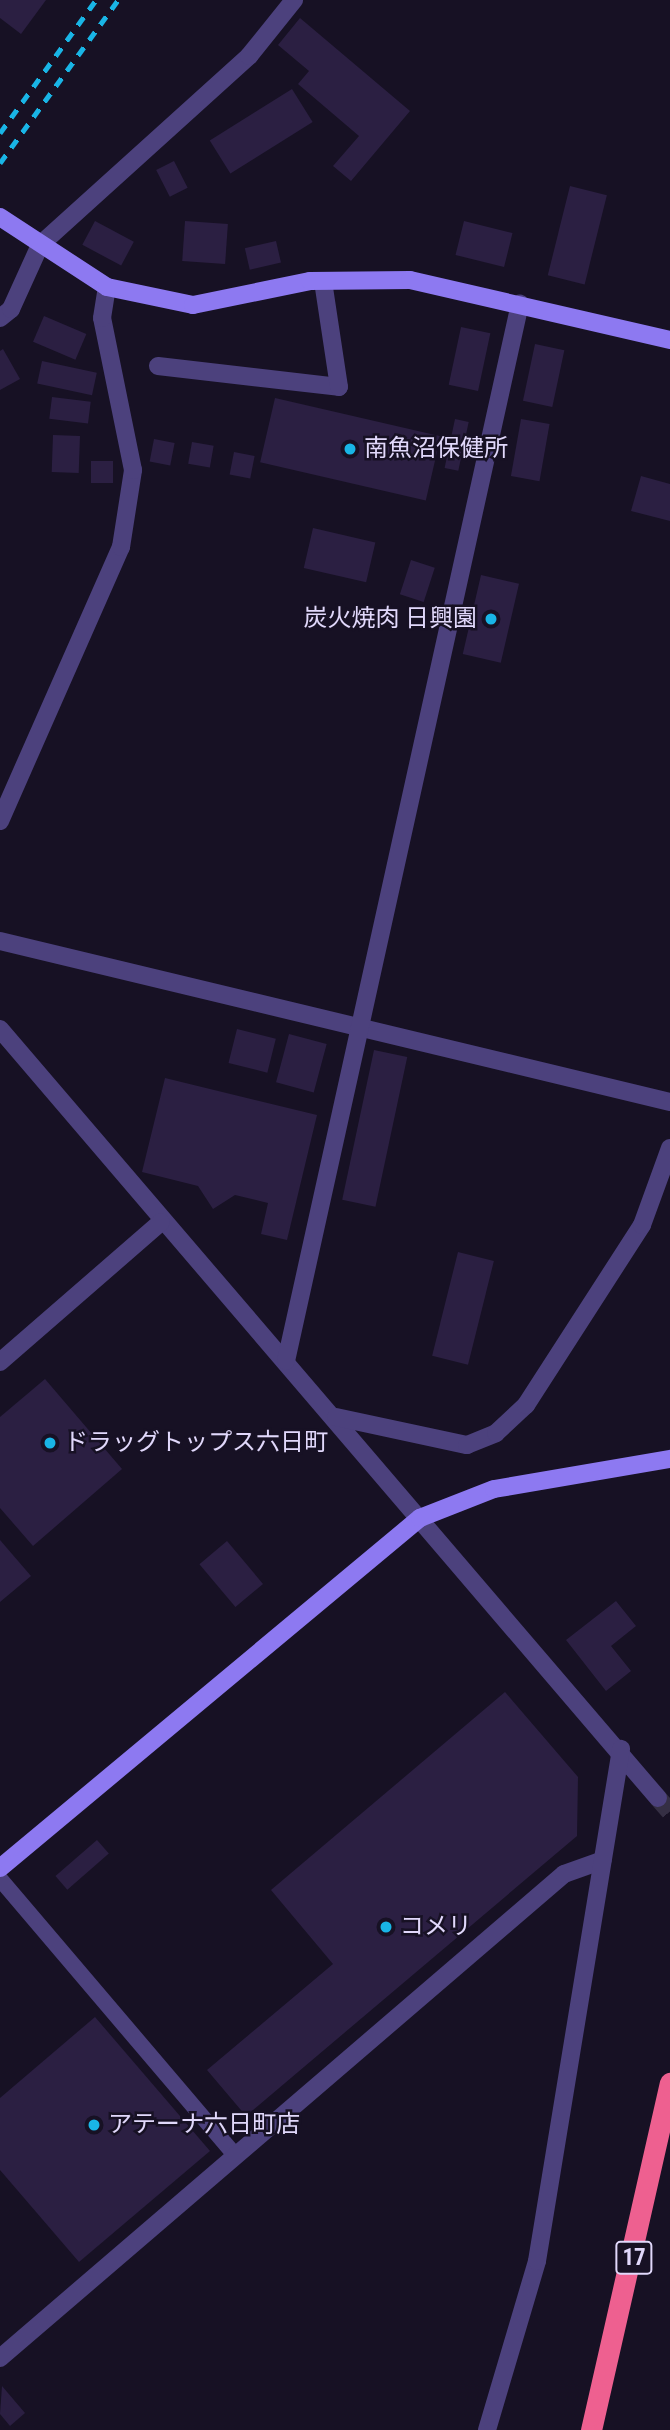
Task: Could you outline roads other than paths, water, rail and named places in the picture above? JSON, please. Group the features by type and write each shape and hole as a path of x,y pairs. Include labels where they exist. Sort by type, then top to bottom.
{"highway":[{"name":"17","path":"591,2430 670,2084"}],"street":[{"path":"0,318 11,309 40,245 249,56 295,0"},
{"path":"0,217 107,287 193,305 323,281 410,280 670,340"},
{"path":"158,366 340,387 323,281"},
{"path":"0,821 121,547 133,470 102,318 107,287"},
{"path":"286,1361 520,304"},
{"path":"0,942 358,1031 670,1102"},
{"path":"0,1029 161,1222 336,1417 621,1749 658,1798"},
{"path":"336,1417 467,1445 496,1433 526,1405 642,1225 670,1148"},
{"path":"0,1362 161,1222"},
{"path":"0,1868 420,1518 494,1489 670,1459"},
{"path":"487,2430 537,2261 621,1749"},
{"path":"0,2358 564,1874 603,1860"}],"lane":[{"path":"0,1879 235,2155"}],"tunnel":[{"path":"658,1798 670,1812"}],"railway":[{"path":"0,133 96,0"},
{"path":"0,163 118,0"}],"place":[{"name":"南魚沼保健所","path":"350,449"},
{"name":"炭火焼肉 日興園","path":"491,619"},
{"name":"ドラッグトップス六日町","path":"50,1443"},
{"name":"コメリ","path":"386,1927"},
{"name":"アテーナ六日町店","path":"94,2125"}]}
